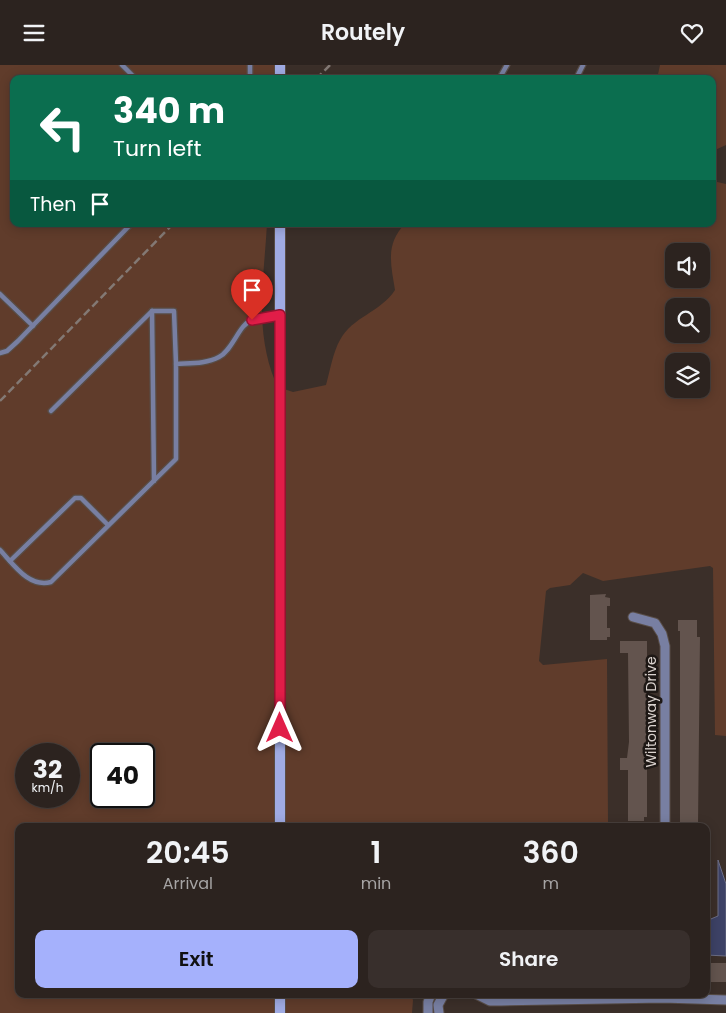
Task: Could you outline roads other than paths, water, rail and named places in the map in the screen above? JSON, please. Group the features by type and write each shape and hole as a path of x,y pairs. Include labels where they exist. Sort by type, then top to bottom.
{"street":[{"path":"280,227 280,823"},
{"name":"Wiltonway Drive","path":"633,617 655,623 662,634 665,647 665,823"},
{"path":"280,998 280,1013"},
{"path":"428,1013 430,998"},
{"path":"439,1013 438,1005 442,998"},
{"path":"484,998 490,1001 598,998"},
{"path":"694,998 726,1000"}],"lane":[{"path":"122,65 132,75"},
{"path":"0,353 7,351 33,326 128,227"},
{"path":"0,294 33,326"},
{"path":"152,311 154,481"},
{"path":"0,550 30,581 42,584 51,582 176,459 174,311 152,311 51,411"},
{"path":"176,364 202,362 219,357 226,352 246,323 252,320 280,315"},
{"path":"10,561 75,498 81,498 108,525"}],"water":[{"path":"718,860 726,884 726,956 710,955 710,919 718,916"}],"railway":[{"path":"320,75 330,65"},
{"path":"0,401 170,227"}]}
